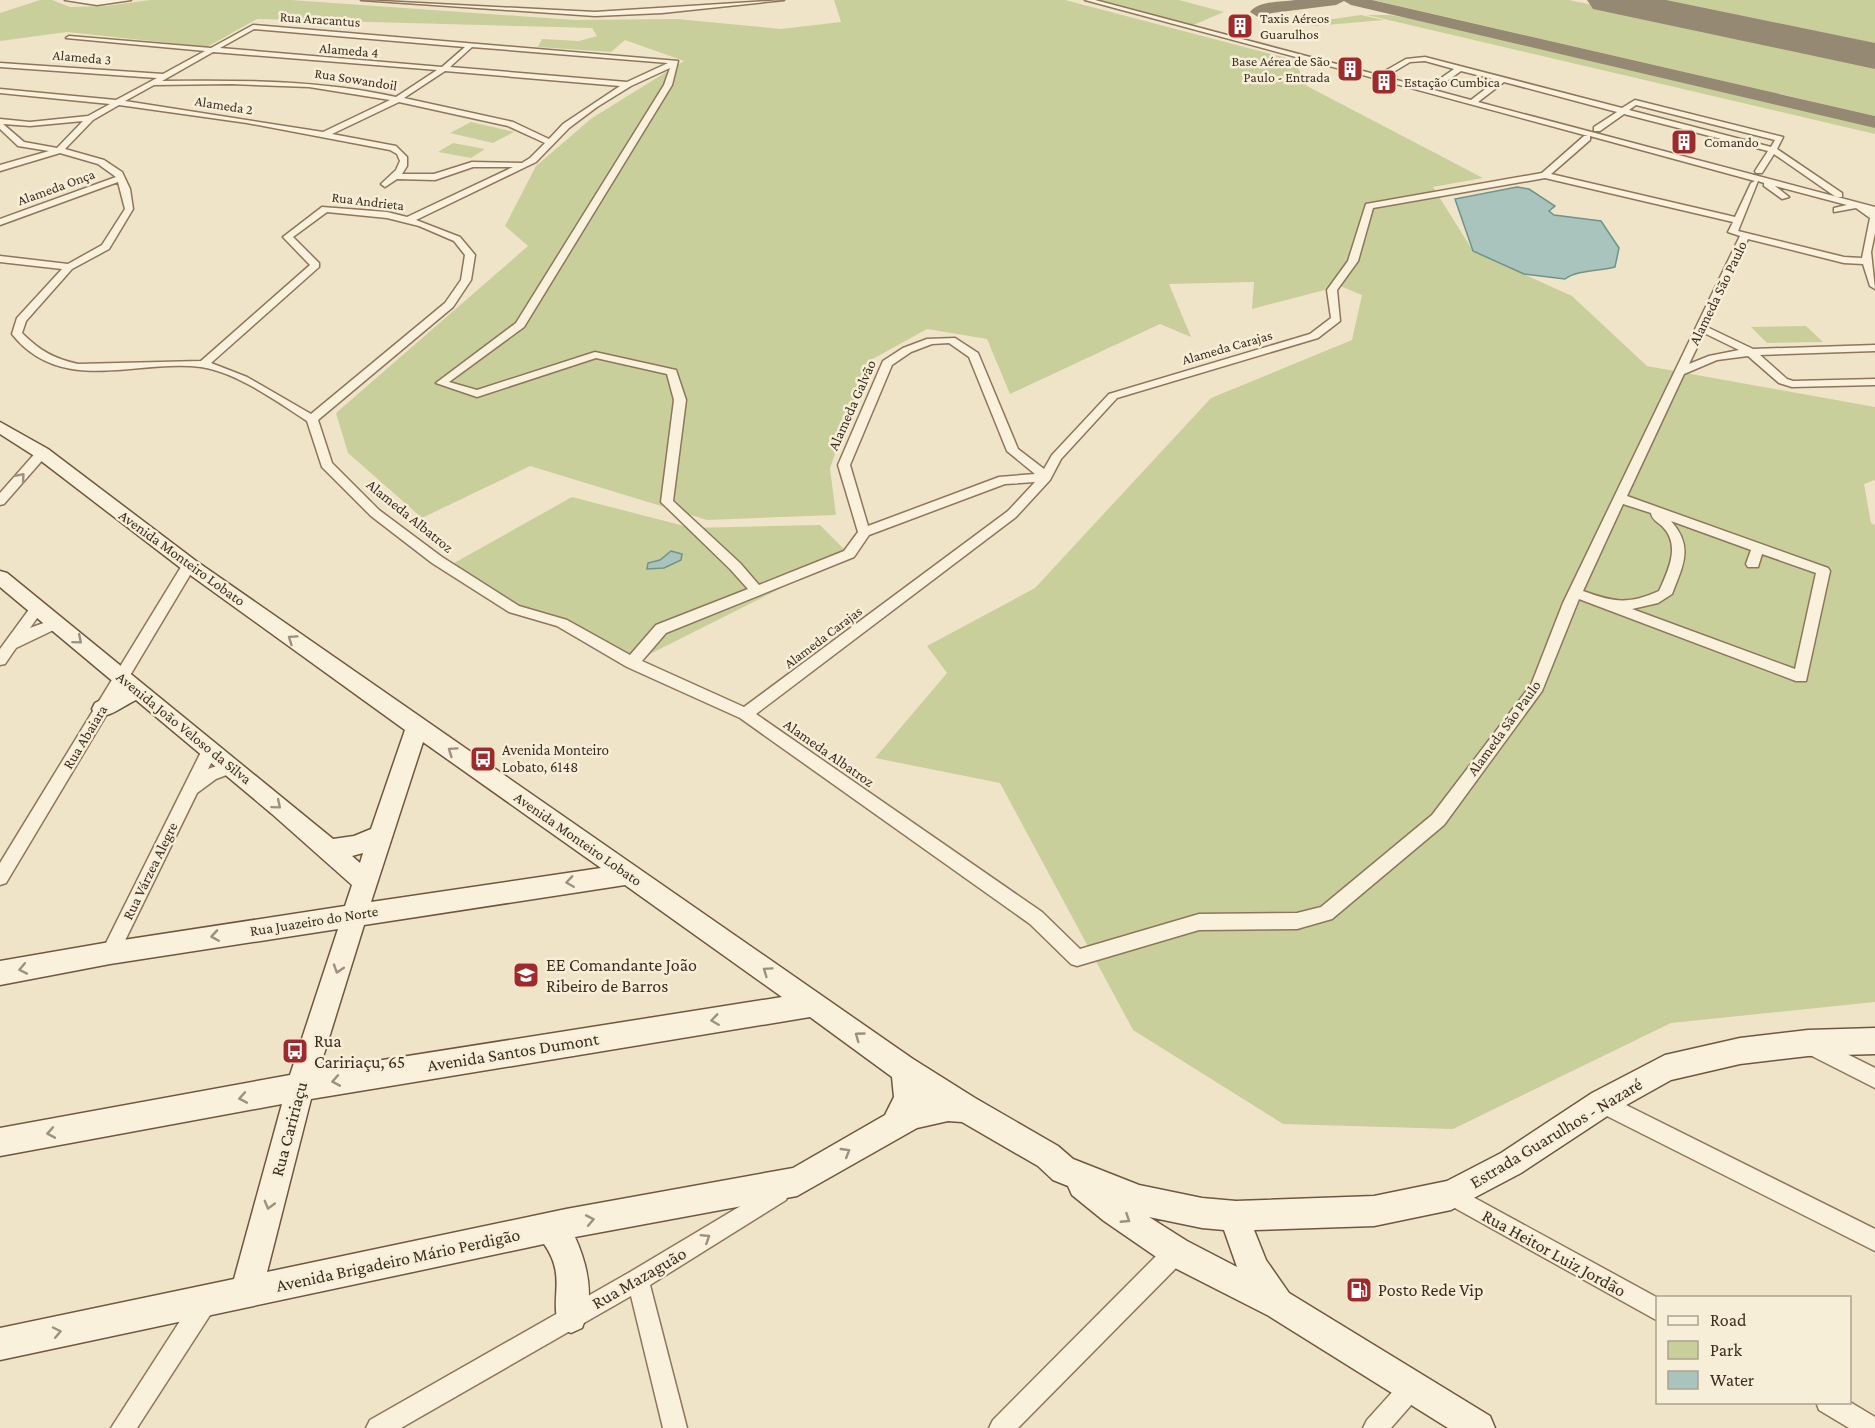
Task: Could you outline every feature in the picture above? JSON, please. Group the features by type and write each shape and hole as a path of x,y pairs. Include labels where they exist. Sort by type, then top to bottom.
{"main road":[{"name":"Avenida Monteiro Lobato","path":"0,427 42,453 189,565 417,727 815,1004 903,1068 965,1108 1056,1163 1066,1158 1130,1183 1236,1216"},
{"name":"Avenida João Veloso da Silva","path":"0,577 231,767 364,882"},
{"path":"102,709 138,691"},
{"name":"Rua Caririaçu","path":"246,1293 300,1087 356,914 364,882 417,727"},
{"path":"328,850 357,846 380,836"},
{"name":"Rua Juazeiro do Norte","path":"0,973 356,914 628,874"},
{"name":"Avenida Santos Dumont","path":"0,1142 300,1087 815,1004"},
{"name":"Estrada Guarulhos - Nazaré","path":"1236,1216 1374,1211 1451,1195 1511,1163 1602,1103 1665,1068 1740,1051 1808,1043 1875,1041"},
{"path":"896,1123 908,1102 908,1079 903,1068"},
{"name":"Rua Mazaguão","path":"797,1182 896,1123 930,1110 948,1107 965,1108"},
{"path":"1056,1163 1114,1211 1176,1252 1280,1305 1478,1428"},
{"name":"Avenida Brigadeiro Mário Perdigão","path":"0,1344 551,1228 797,1182"},
{"path":"1236,1216 1245,1251 1254,1270 1280,1305"},
{"path":"551,1228 568,1253 574,1293 571,1317"}],"street":[{"path":"68,0 97,3 128,0"},
{"path":"364,0 567,14 622,13 699,4 713,7 781,0"},
{"path":"1088,0 1579,130 1611,136 1799,188 1816,198 1853,203 1875,210"},
{"name":"Rua Aracantus","path":"59,151 90,118 253,27 676,62"},
{"name":"Alameda 4","path":"69,38 628,84"},
{"path":"325,134 396,100 441,70 472,44"},
{"path":"1380,77 1408,60 1425,59 1773,150 1875,217 1865,247 1865,261 1875,286"},
{"path":"408,220 522,165 540,154 566,126 585,112 628,84 676,62"},
{"path":"676,62 668,85 520,325 441,383 477,394 596,355 672,372 680,400 667,502 735,566 757,591"},
{"name":"Alameda 3","path":"0,65 163,76"},
{"path":"1429,90 1458,69"},
{"path":"1473,102 1502,80"},
{"name":"Rua Sowandoil","path":"150,83 231,82 309,85 365,92 510,124 550,143"},
{"name":"Alameda 2","path":"0,91 118,102 325,134 400,151 403,157 402,167 397,176"},
{"path":"1597,129 1635,102 1780,139 1759,171"},
{"path":"0,123 30,124 90,118"},
{"path":"0,123 21,144 101,162 119,174 126,189 129,209 106,247 69,267 21,320 17,334 25,345 44,359 81,368 175,363 204,364 242,380 312,419"},
{"path":"1579,130 1597,129 1611,136 1644,139 1759,171 1773,181 1785,197"},
{"path":"1579,130 1581,135 1587,138 1604,141 1611,136"},
{"path":"1545,175 1587,138"},
{"path":"0,168 59,151"},
{"path":"385,184 397,176 435,177 472,164 522,165"},
{"path":"1739,172 1759,171"},
{"path":"1739,172 1755,183 1773,181"},
{"name":"Alameda Carajas","path":"745,714 1012,514 1046,477 1056,458 1113,396 1134,388 1207,370 1314,336 1336,320 1332,290 1353,261 1369,206 1545,175 1736,220"},
{"name":"Alameda Onça","path":"0,222 121,178"},
{"path":"1755,183 1736,220 1733,231 1844,260 1865,261"},
{"path":"1837,210 1853,203"},
{"name":"Rua Andrieta","path":"204,364 316,265 288,237 325,208 387,215 422,224 458,239 470,255 466,280 449,305 312,419"},
{"name":"Alameda São Paulo","path":"1077,958 1199,922 1297,921 1326,914 1438,820 1537,687 1575,593 1746,235"},
{"path":"0,260 69,267"},
{"path":"1701,328 1753,354 1783,381 1792,384 1875,382"},
{"name":"Alameda Galvão","path":"864,532 844,465 887,363 907,350 931,341 951,340 974,355 1013,451 1046,477"},
{"path":"1680,372 1713,358 1734,353 1875,348"},
{"name":"Alameda Albatroz","path":"312,419 326,464 375,513 419,544 436,560 514,609 562,623 632,663 745,714 1036,918 1077,958"},
{"path":"0,501 42,453"},
{"path":"632,663 661,629 849,554 864,532 1003,480 1046,477"},
{"path":"1575,593 1801,677 1824,571 1620,498"},
{"path":"1606,605 1628,606 1651,601 1665,594 1680,554 1679,539 1666,522 1644,506"},
{"path":"1753,564 1758,547"},
{"name":"Rua Abaiara","path":"0,878 189,565"},
{"path":"3,656 38,607"},
{"path":"3,656 25,637 57,623"},
{"name":"Rua Várzea Alegre","path":"110,953 210,750"},
{"name":"Rua Várzea Alegre","path":"190,790 210,775 231,767"},
{"path":"1808,1043 1875,1078"},
{"path":"1602,1103 1875,1240"},
{"name":"Rua Mazaguão","path":"378,1428 638,1280 797,1182"},
{"name":"Rua Heitor Luiz Jordão","path":"1451,1195 1656,1309"},
{"path":"1001,1428 1176,1252"},
{"path":"638,1280 675,1428"},
{"path":"123,1428 207,1301"},
{"path":"1375,1428 1412,1387"},
{"path":"1830,1404 1872,1428"}],"green space":[{"path":"40,0 52,0 70,7 106,6 150,0 291,0 575,20 677,19 781,29 841,22 834,0 1065,0 1294,60 1307,86 1483,178 1433,187 1473,251 1572,296 1647,366 1875,407 1875,480 1864,484 1871,523 1875,525 1875,1002 1671,1023 1453,1129 1283,1124 1133,1030 1000,783 875,758 947,673 927,646 1035,588 1211,398 1352,340 1362,295 1340,286 1252,309 1254,282 1169,284 1191,337 1160,324 1010,394 987,339 927,329 869,361 830,468 836,515 707,520 530,466 422,518 348,453 336,413 528,246 505,226 536,166 592,118 684,61 625,40 611,52 538,47 542,39 579,41 597,36 592,28 257,19 207,47 67,32 0,41 0,13"},
{"path":"1097,0 1179,0 1224,12 1193,25"},
{"path":"1373,0 1569,0 1875,65 1875,116"},
{"path":"1650,0 1875,0 1875,46"},
{"path":"1361,15 1384,20 1315,26 1282,22 1288,20 1313,22"},
{"path":"1367,15 1390,15 1413,19 1875,125 1875,134"},
{"path":"471,122 514,132 493,143 450,133"},
{"path":"453,143 485,149 471,158 438,152"},
{"path":"1806,326 1823,342 1767,343 1751,327"},
{"path":"572,497 692,528 820,525 849,554 632,663 447,567"}],"water":[{"path":"1517,187 1529,189 1555,206 1549,211 1554,215 1601,221 1619,248 1615,267 1582,272 1565,279 1524,274 1473,251 1455,199"},
{"path":"671,551 682,554 681,560 664,568 647,569 648,563 660,560"}],"taxiway":[{"path":"1258,12 1269,8 1336,0"},
{"path":"1351,0 1875,122"}],"runway":[{"path":"1607,0 1875,56"}],"place":[{"name":"Taxis Aéreos Guarulhos","path":"1240,26"},
{"name":"Base Aérea de São Paulo - Entrada","path":"1350,69"},
{"name":"Estação Cumbica","path":"1384,82"},
{"name":"Comando","path":"1684,142"},
{"name":"Avenida Monteiro Lobato, 6148","path":"483,759"},
{"name":"EE Comandante João Ribeiro de Barros","path":"526,975"},
{"name":"Rua Caririaçu, 65","path":"295,1051"},
{"name":"Posto Rede Vip","path":"1359,1290"}]}
